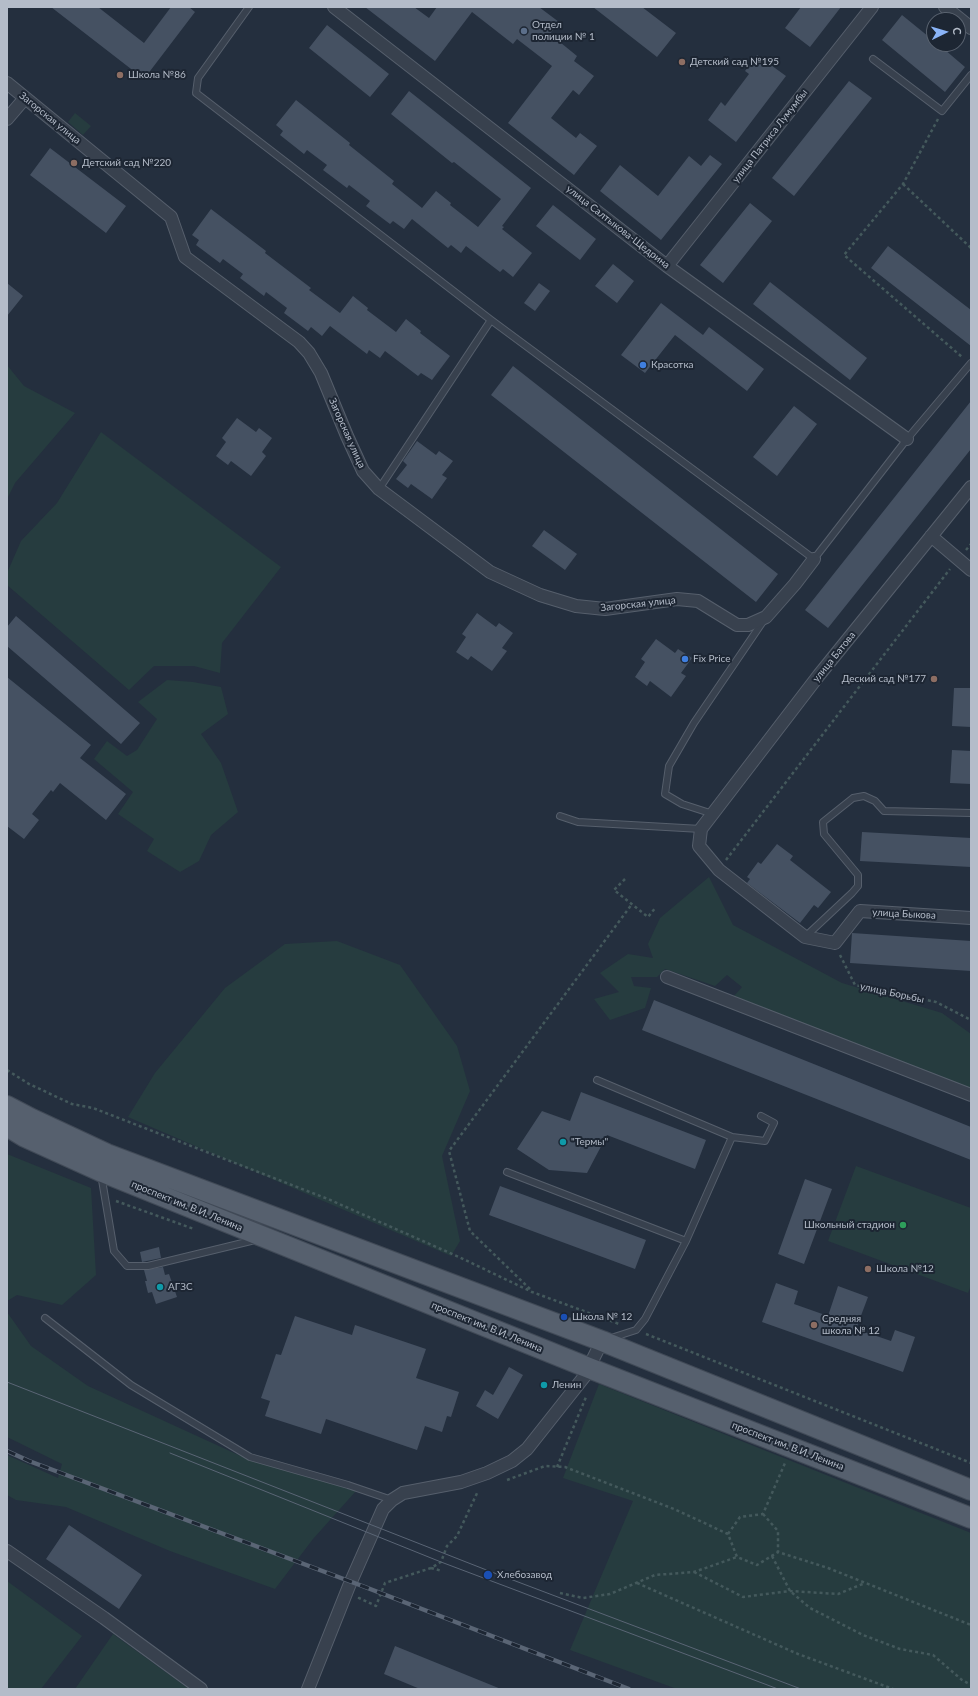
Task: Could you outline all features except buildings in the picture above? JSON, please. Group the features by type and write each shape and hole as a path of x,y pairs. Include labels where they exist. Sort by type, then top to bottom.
{"main road":[{"name":"проспект им. В.И. Ленина","path":"7,1106 107,1154 602,1341 971,1490"},
{"name":"проспект им. В.И. Ленина","path":"7,1126 25,1137 100,1171 589,1368 971,1518"}],"street":[{"name":"улица Салтыкова-Щедрина","path":"334,7 668,266 907,439"},
{"name":"улица Патриса Лумумбы","path":"668,266 872,7"},
{"path":"945,7 971,28"},
{"name":"Загорская улица","path":"7,83 171,217 185,257 299,342 309,353 321,373 363,471 379,489 490,572 540,595 576,606 605,609 677,599 698,601 737,625 748,625 766,617 795,584 814,559"},
{"path":"7,119 25,98"},
{"name":"улица Батова","path":"701,830 819,675 971,487"},
{"path":"931,536 971,570"},
{"path":"701,830 699,846 718,870 805,937 835,943"},
{"name":"улица Быкова","path":"835,943 860,911 971,918"},
{"path":"667,977 971,1096"},
{"path":"308,1689 374,1527 383,1510 392,1500 403,1493 461,1482 487,1473 512,1461 527,1450 589,1368 602,1341"},
{"path":"7,1551 104,1618 201,1689"}],"lane":[{"path":"249,7 198,78 196,93 491,320 814,559 907,439 971,364"},
{"path":"873,59 942,111 971,74"},
{"path":"379,489 491,320"},
{"path":"713,814 682,804 665,794 669,766 694,723 766,617"},
{"path":"805,937 858,886 858,875 824,834 823,822 853,798 864,796 875,801 884,811 971,813"},
{"path":"560,816 578,822 701,830"},
{"path":"597,1080 732,1137 765,1141 774,1123 761,1116"},
{"path":"602,1341 636,1330 645,1319 686,1241 732,1137"},
{"path":"100,1171 114,1251 127,1266 148,1266 265,1237"},
{"path":"507,1172 686,1241"},
{"path":"45,1318 131,1385 250,1457 348,1485 392,1500"}],"path":[{"path":"942,111 903,184 844,255 971,364"},
{"path":"903,184 971,248"},
{"path":"718,870 971,544"},
{"path":"624,879 614,890 648,917 656,907"},
{"path":"532,1292 470,1231 449,1151 632,904"},
{"name":"улица Борьбы","path":"835,943 856,984 936,1002 971,1020"},
{"path":"7,1070 29,1084 72,1104 93,1108 328,1199 459,1257 532,1292 636,1330 971,1462"},
{"path":"557,1467 587,1395"},
{"path":"505,1481 545,1466 565,1467 674,1509 728,1534 737,1557"},
{"path":"763,1514 782,1470"},
{"path":"357,1605 359,1598 376,1606 385,1583 431,1568 441,1562 447,1546 457,1536 478,1491 485,1488"},
{"path":"728,1534 740,1517 763,1514"},
{"path":"763,1514 778,1531 778,1552"},
{"path":"447,1546 452,1548"},
{"path":"560,1593 583,1598 610,1594 655,1575 694,1572 737,1557 757,1565 778,1552"},
{"path":"778,1552 828,1568 971,1625"},
{"path":"772,1556 790,1591 810,1608 863,1635 900,1649 933,1654 962,1680 971,1684"},
{"path":"431,1568 442,1571"},
{"path":"694,1572 743,1597 790,1591 838,1594 865,1583"},
{"path":"636,1583 798,1654 893,1689"}],"green space":[{"path":"75,113 91,126 83,135 68,122"},
{"path":"7,365 24,386 75,413 15,483 7,499"},
{"path":"101,432 281,567 222,643 220,673 194,666 154,666 129,690 7,585 7,573 21,541 57,503"},
{"path":"167,680 193,682 221,687 228,714 201,734 221,763 238,812 211,835 199,861 180,872 147,851 154,839 118,814 133,792 94,759 107,741 127,756 137,750 157,719 138,702"},
{"path":"709,877 733,925 842,983 942,1013 971,1034 971,1089 734,996 742,987 727,975 715,986 665,969 657,977 631,977 634,986 651,988 645,1008 610,1020 594,999 619,992 600,973 628,954 653,958 648,944 660,918"},
{"path":"337,941 400,965 457,1046 470,1091 442,1156 460,1241 451,1256 128,1117 155,1073 225,988 285,944"},
{"path":"7,1154 91,1188 96,1275 62,1305 17,1295 7,1301"},
{"name":"Школьный стадион","path":"856,1166 971,1208 971,1285 968,1293 828,1241"},
{"path":"7,1312 31,1346 88,1386 245,1458 356,1491 313,1539 275,1589 170,1551 66,1507 16,1500 7,1495 7,1455 58,1478 62,1464 7,1437"},
{"path":"599,1384 971,1533 971,1689 677,1689 570,1650 633,1501 563,1478"},
{"path":"7,1581 82,1636 41,1689 7,1689"},
{"path":"113,1634 189,1689 75,1689"}],"tram line":[{"path":"7,1382 489,1571 801,1689"},
{"path":"170,1453 441,1562 778,1689"}],"railway":[{"path":"7,1451 29,1461 365,1587 629,1689"}],"place":[{"name":"Отдел полиции № 1","path":"524,31"},
{"name":"Детский сад №195","path":"682,62"},
{"name":"Школа №86","path":"120,75"},
{"name":"Детский сад №220","path":"74,163"},
{"name":"Красотка","path":"643,365"},
{"name":"Fix Price","path":"685,659"},
{"name":"Деский сад №177","path":"934,679"},
{"name":"\"Термы\"","path":"563,1142"},
{"name":"Школьный стадион","path":"903,1225"},
{"name":"Школа №12","path":"868,1269"},
{"name":"АГЗС","path":"160,1287"},
{"name":"Школа № 12","path":"564,1317"},
{"name":"Средняя школа № 12","path":"814,1325"},
{"name":"Ленин","path":"544,1385"},
{"name":"Хлебозавод","path":"488,1575"}]}
